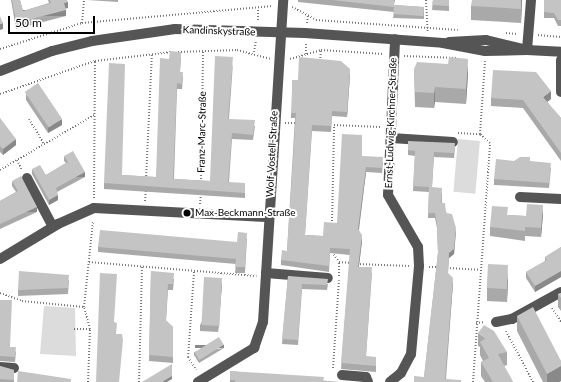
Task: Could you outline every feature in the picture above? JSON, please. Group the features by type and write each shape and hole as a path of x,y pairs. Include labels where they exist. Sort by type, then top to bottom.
{"street":[{"path":"527,50 531,0"},
{"name":"Wolf-Vostell-Straße","path":"207,379 254,348 263,322 277,59 283,3"},
{"name":"Kandinskystraße","path":"0,71 52,51 146,32 280,33 443,43 486,40 527,50 561,52"},
{"name":"Ernst-Ludwig-Kirchner-Straße","path":"390,382 403,378 412,354 419,266 418,247 388,196 395,40"},
{"path":"561,60 561,92"},
{"path":"391,133 454,137"},
{"path":"27,178 53,227"},
{"path":"520,197 561,199"},
{"path":"0,259 53,227 94,208 268,217"},
{"path":"266,274 328,278"},
{"path":"496,322 512,319 561,292"},
{"path":"0,367 14,368"},
{"path":"338,374 366,377 368,382"}],"path":[{"path":"82,23 84,0"},
{"path":"426,0 429,27 428,42"},
{"path":"0,49 82,23 139,15 283,3 294,7 316,20 465,30"},
{"path":"500,32 561,37"},
{"path":"0,94 95,62 152,53 237,50 288,60 321,50 430,56"},
{"path":"320,65 321,50"},
{"name":"Franz-Marc-Straße","path":"199,213 203,51"},
{"path":"145,210 152,53"},
{"path":"480,134 485,59"},
{"path":"88,382 90,329 84,307 94,208 96,114 95,62"},
{"path":"0,165 1,169 96,114"},
{"path":"29,119 44,144"},
{"path":"274,122 302,123"},
{"path":"328,124 391,133"},
{"path":"332,228 334,125"},
{"path":"454,137 480,134 490,143 473,382"},
{"path":"332,249 332,256 339,262 480,270"},
{"path":"89,262 194,272 266,274"},
{"path":"338,374 339,262"},
{"path":"140,382 142,266"},
{"path":"194,272 188,357 207,379"},
{"path":"0,293 22,302 84,307"},
{"path":"553,310 561,322"},
{"path":"74,328 90,329"},
{"path":"510,334 533,382"}],"shaded area":[{"path":"458,139 480,141 475,194 453,192"},
{"path":"44,306 75,308 76,356 40,354"}],"building":[{"path":"12,0 20,0 23,11 51,3 50,0 67,0 68,2 64,3 66,10 16,23"},
{"path":"332,0 394,0 394,7"},
{"path":"433,0 449,0 449,6 432,5"},
{"path":"472,0 521,0 521,9 471,6"},
{"path":"544,0 561,0 561,20 558,20 554,13 544,12"},
{"path":"394,5 424,7 423,16 393,14"},
{"path":"0,16 3,23 0,24"},
{"path":"170,51 181,52 180,72 183,72 182,84 177,83 173,179 210,181 215,56 233,57 228,119 255,120 253,135 232,133 228,182 245,183 245,193 104,183 109,63 125,64 122,175 156,177 160,58 169,59"},
{"path":"299,57 341,61 350,69 347,112 332,111 331,126 312,125 305,235 323,236 324,222 337,223 342,134 362,135 362,156 383,157 382,168 366,167 358,229 362,235 358,267 372,267 366,356 376,357 376,366 341,363 350,249 330,248 329,266 281,260 282,250 287,251 296,113 291,113 292,80 298,80"},
{"path":"449,57 468,59 466,89 435,87 434,93 415,92 414,69 417,62 448,64"},
{"path":"493,70 536,72 551,91 543,97 561,118 561,153 523,100 491,98"},
{"path":"38,83 62,119 49,128 25,92"},
{"path":"0,118 16,139 3,149 0,146"},
{"path":"408,141 455,143 454,153 434,152 432,187 442,188 441,203 445,203 446,213 452,214 456,228 454,249 449,253 448,273 453,278 445,379 461,380 461,382 414,382 414,376 424,377 438,252 437,223 435,213 428,213 429,187 413,186 415,151 408,150"},
{"path":"73,151 85,172 56,188 58,195 49,200 32,169 40,165 46,175 68,162 64,156"},
{"path":"520,157 530,157 530,161 551,163 549,183 494,179 496,159 514,161"},
{"path":"21,176 37,207 0,224 0,201 18,191 12,181"},
{"path":"527,204 543,205 541,228 525,227 525,231 490,227 492,206 508,207 507,215 526,216"},
{"path":"100,230 237,242 238,232 247,233 245,267 235,267 236,259 98,247"},
{"path":"561,247 561,271 535,286 526,272 547,260 545,257"},
{"path":"488,264 508,265 507,289 487,288"},
{"path":"19,271 69,275 68,288 18,290"},
{"path":"151,271 174,273 173,284 168,284 166,320 173,327 173,357 149,355"},
{"path":"100,273 117,274 114,322 117,323 116,334 122,334 123,340 119,382 96,382"},
{"path":"288,276 328,279 327,285 302,284 298,340 282,339"},
{"path":"204,277 222,278 219,326 201,325"},
{"path":"0,300 12,300 10,347 16,347 15,357 0,356"},
{"path":"533,307 561,361 561,366 547,374 517,316"},
{"path":"484,325 494,331 507,352 498,354 513,382 493,382 481,362 489,358 480,342 486,338 478,333"},
{"path":"219,337 224,345 199,360 194,352"},
{"path":"172,364 172,376 162,382 142,382"},
{"path":"0,366 14,370 14,380 0,379"},
{"path":"18,371 71,379 71,382 17,382"},
{"path":"230,371 324,377 323,381 338,382 235,382 235,380 230,380"}],"place":[{"name":"Max-Beckmann-Straße","path":"187,213"}]}
